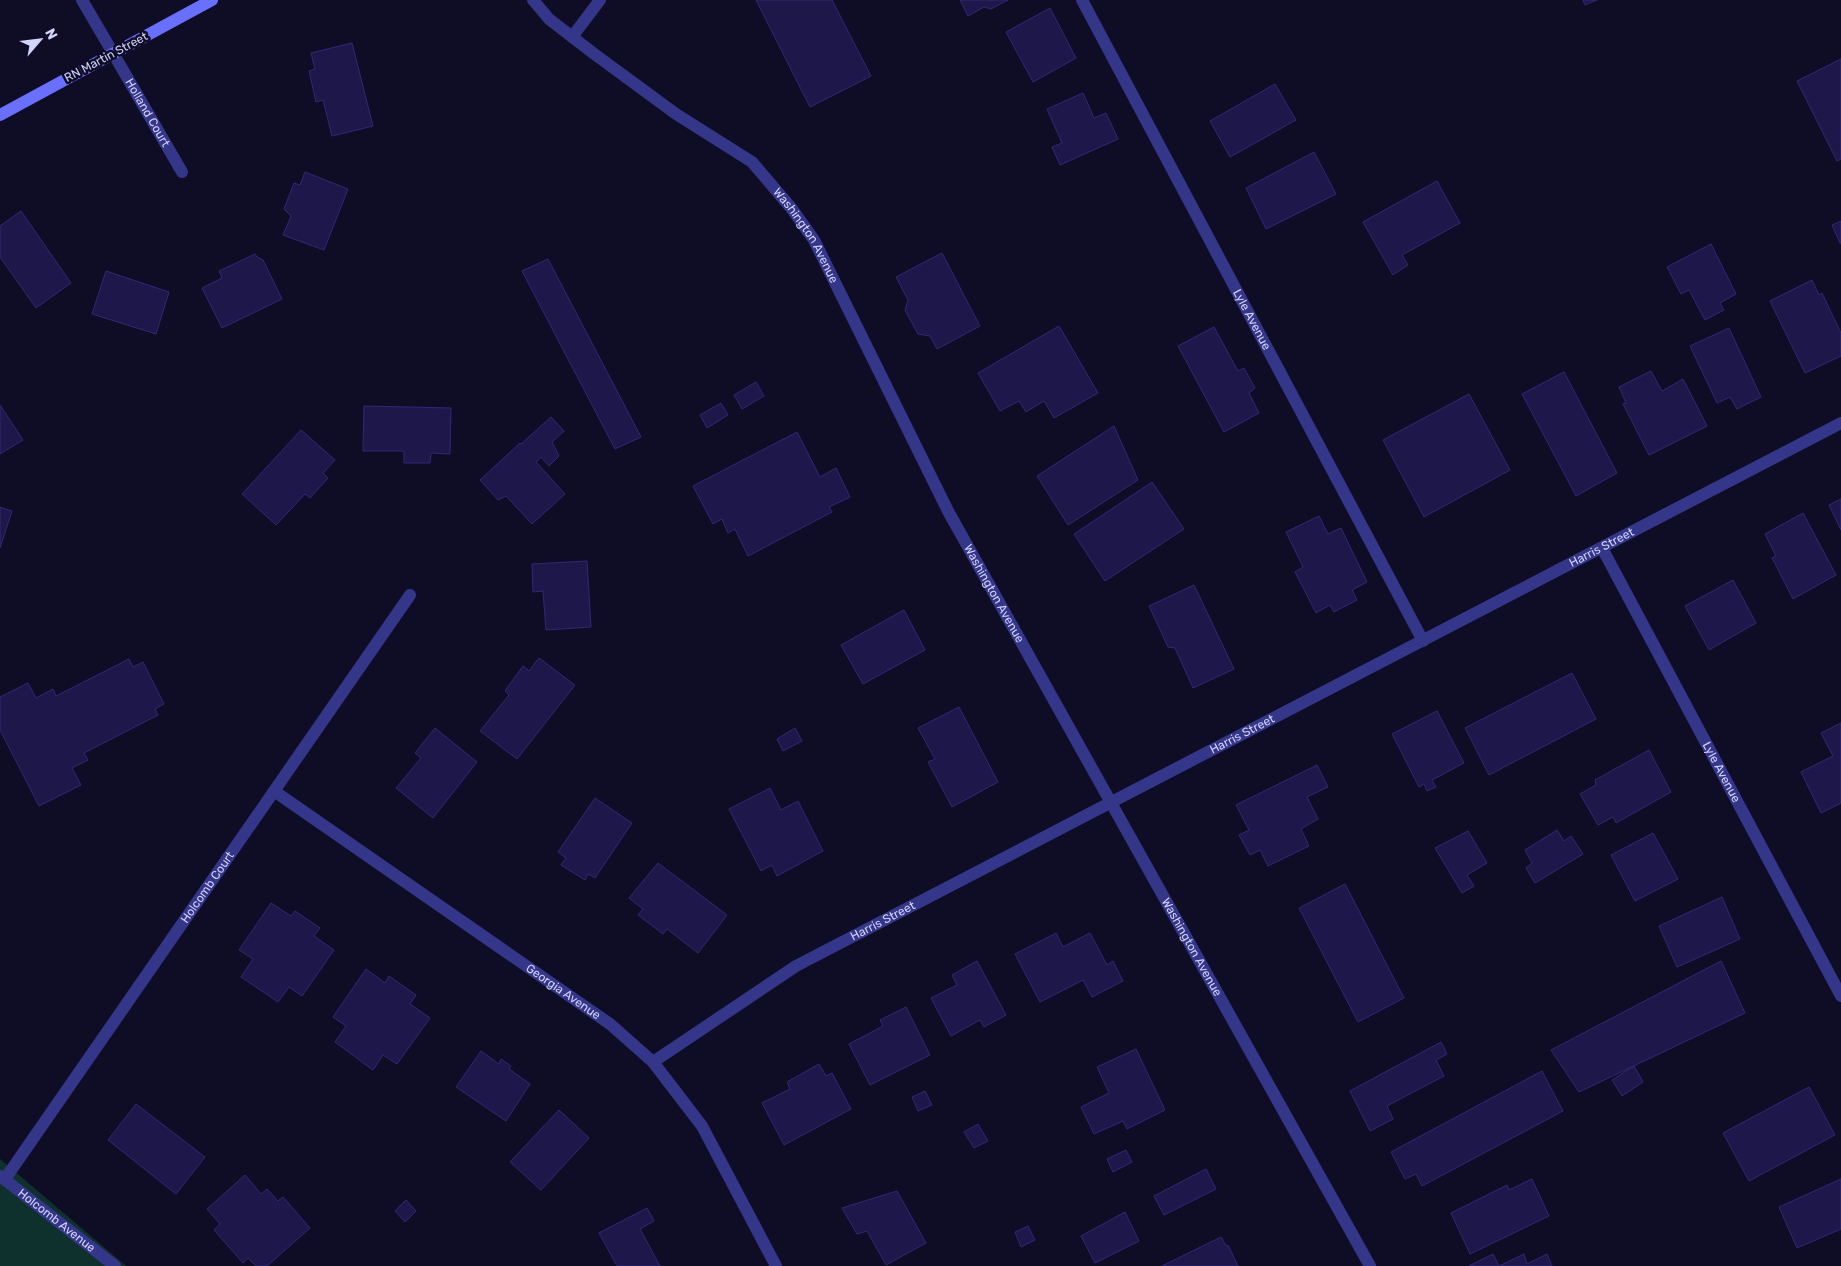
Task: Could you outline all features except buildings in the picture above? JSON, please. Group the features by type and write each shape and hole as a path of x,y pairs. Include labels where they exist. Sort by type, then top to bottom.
{"street":[{"name":"Holland Court","path":"82,0 182,172"},
{"name":"RN Martin Street","path":"0,115 212,0"},
{"name":"Washington Avenue","path":"534,0 550,19 676,114 752,162 792,209 814,240 948,511 1370,1266"},
{"path":"572,36 600,0"},
{"name":"Lyle Avenue","path":"1082,0 1422,641"},
{"name":"Harris Street","path":"653,1062 796,966 1841,423"},
{"name":"Lyle Avenue","path":"1602,548 1841,996"},
{"name":"Holcomb Court","path":"2,1178 410,595"},
{"name":"Georgia Avenue","path":"274,791 610,1024 653,1062 702,1126 776,1266"},
{"name":"Holcomb Avenue","path":"2,1178 115,1266"}],"green space":[{"path":"0,1159 126,1266 0,1266"}]}
